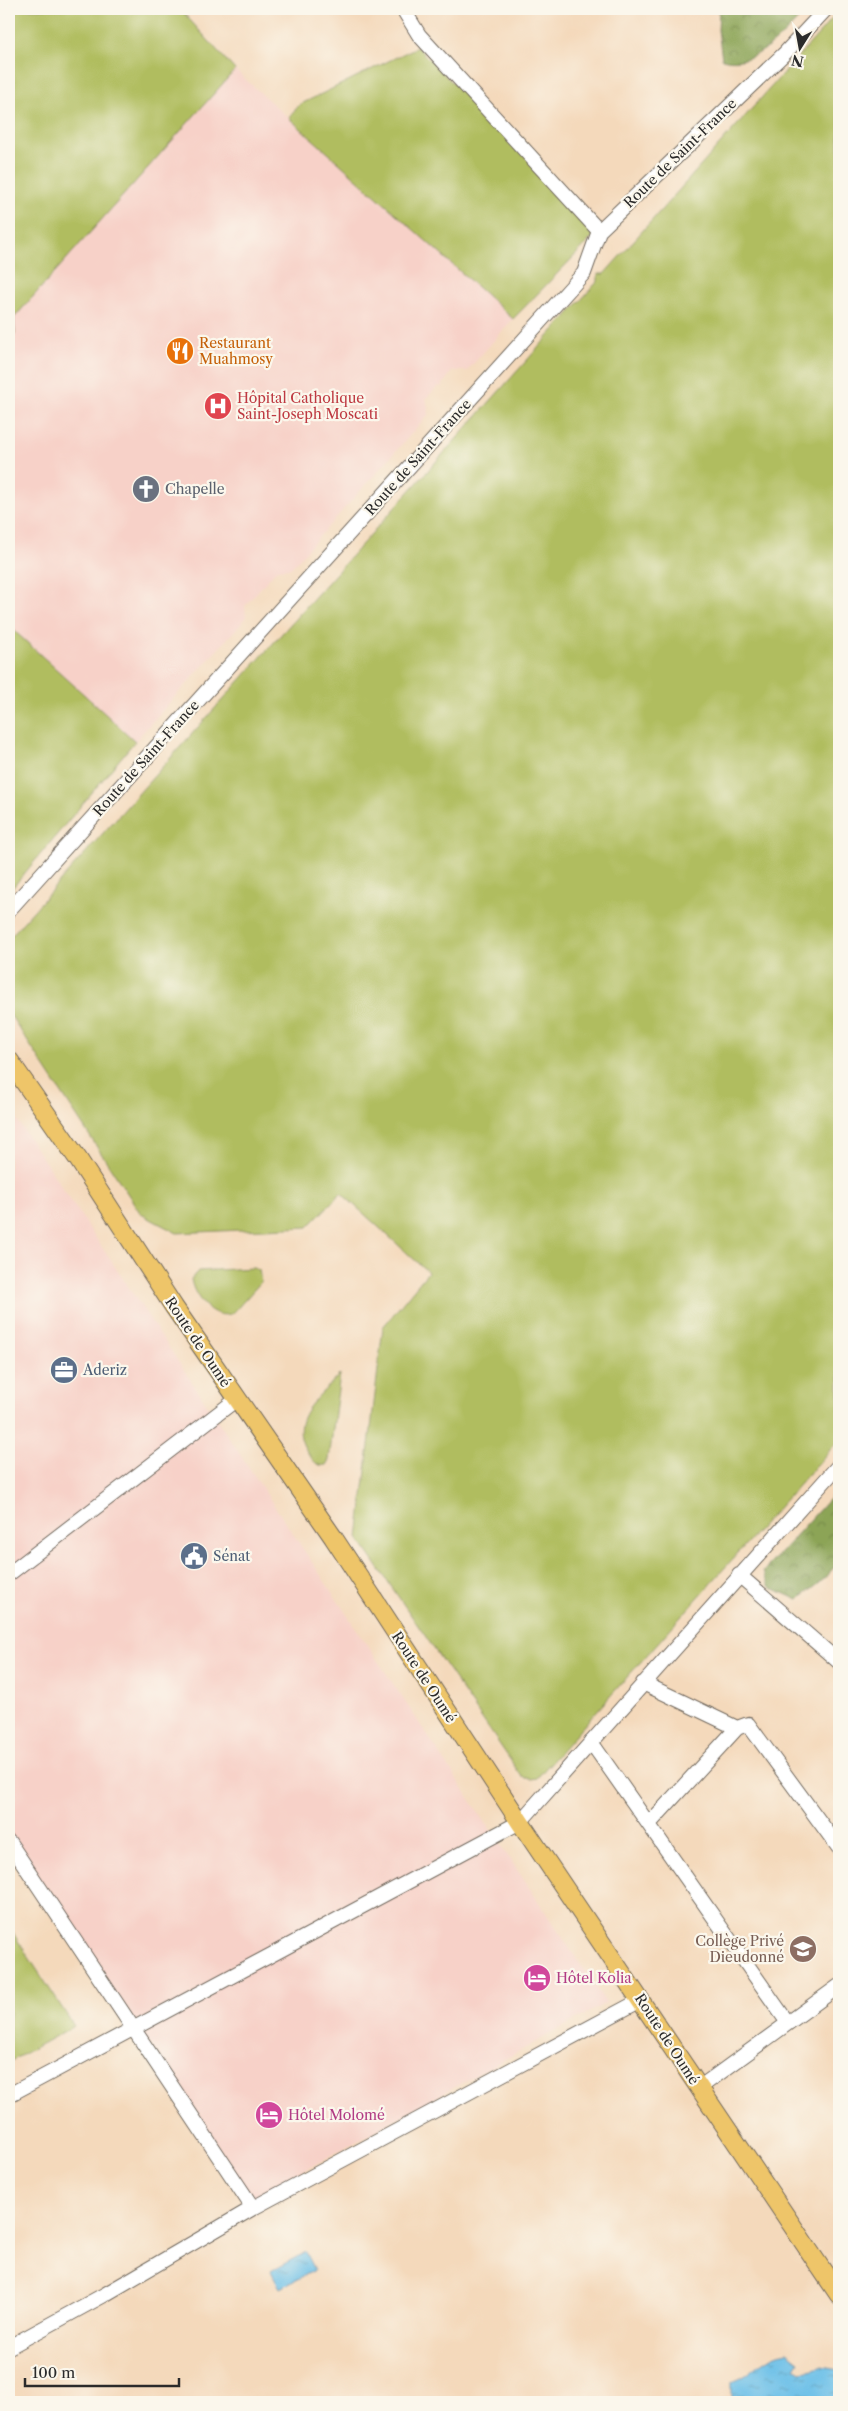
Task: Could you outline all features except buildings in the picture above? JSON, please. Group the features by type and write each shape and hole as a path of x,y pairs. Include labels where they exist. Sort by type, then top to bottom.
{"main road":[{"name":"Route de Oumé","path":"9,1060 78,1159 138,1254 333,1537 520,1822 839,2296"}],"street":[{"path":"403,9 419,35 599,231"},
{"name":"Route de Saint-France","path":"9,910 584,273 599,231 785,53 826,9"},
{"path":"9,1574 237,1399"},
{"path":"9,2095 520,1822 839,1465"},
{"path":"739,1575 839,1662"},
{"path":"643,1684 737,1728"},
{"path":"649,1824 737,1728 748,1724 839,1848"},
{"path":"591,1742 788,2023"},
{"path":"9,1842 253,2208"},
{"path":"699,2088 839,1986"},
{"path":"9,2347 104,2295 253,2208 641,2000"}],"shaded area":[{"name":"Hôpital Catholique Saint-Joseph Moscati","path":"235,70 513,319 467,371 452,371 441,387 439,386 426,398 429,414 291,568 277,569 245,606 246,618 135,741 9,626 9,341 15,333 14,318"},
{"path":"9,1108 606,2003 251,2200 9,1840"}],"green space":[{"path":"9,9 180,9 235,70 14,318 15,333 9,341"},
{"path":"719,9 809,9 770,46 759,53 735,61 722,59 718,30"},
{"path":"839,11 839,1440 537,1778 531,1779 522,1777 358,1538 383,1327 428,1272 341,1193 308,1227 177,1233 141,1214 9,1013 9,938 598,281 598,274 604,274"},
{"path":"417,47 593,223 593,237 513,319 289,118 299,105"},
{"path":"9,626 135,741 9,892"},
{"path":"253,1268 259,1270 261,1282 233,1313 226,1315 211,1311 205,1306 196,1293 191,1279 198,1271"},
{"path":"340,1374 329,1460 326,1465 320,1465 308,1453 302,1441 300,1430 302,1420 314,1401"},
{"path":"839,1488 839,1562 821,1582 798,1600 770,1587 763,1572"},
{"path":"9,1927 74,2026 9,2062"}],"water":[{"path":"306,2252 315,2270 280,2288 271,2271"},
{"path":"787,2352 799,2361 795,2368 801,2372 821,2367 839,2370 839,2402 732,2402 732,2382 740,2379 771,2357"}],"place":[{"name":"Restaurant Muahmosy","path":"180,351"},
{"name":"Hôpital Catholique Saint-Joseph Moscati","path":"218,406"},
{"name":"Chapelle","path":"146,489"},
{"name":"Aderiz","path":"64,1370"},
{"name":"Sénat","path":"194,1556"},
{"name":"Collège Privé Dieudonné","path":"803,1949"},
{"name":"Hôtel Kolia","path":"537,1978"},
{"name":"Hôtel Molomé","path":"269,2115"}]}
